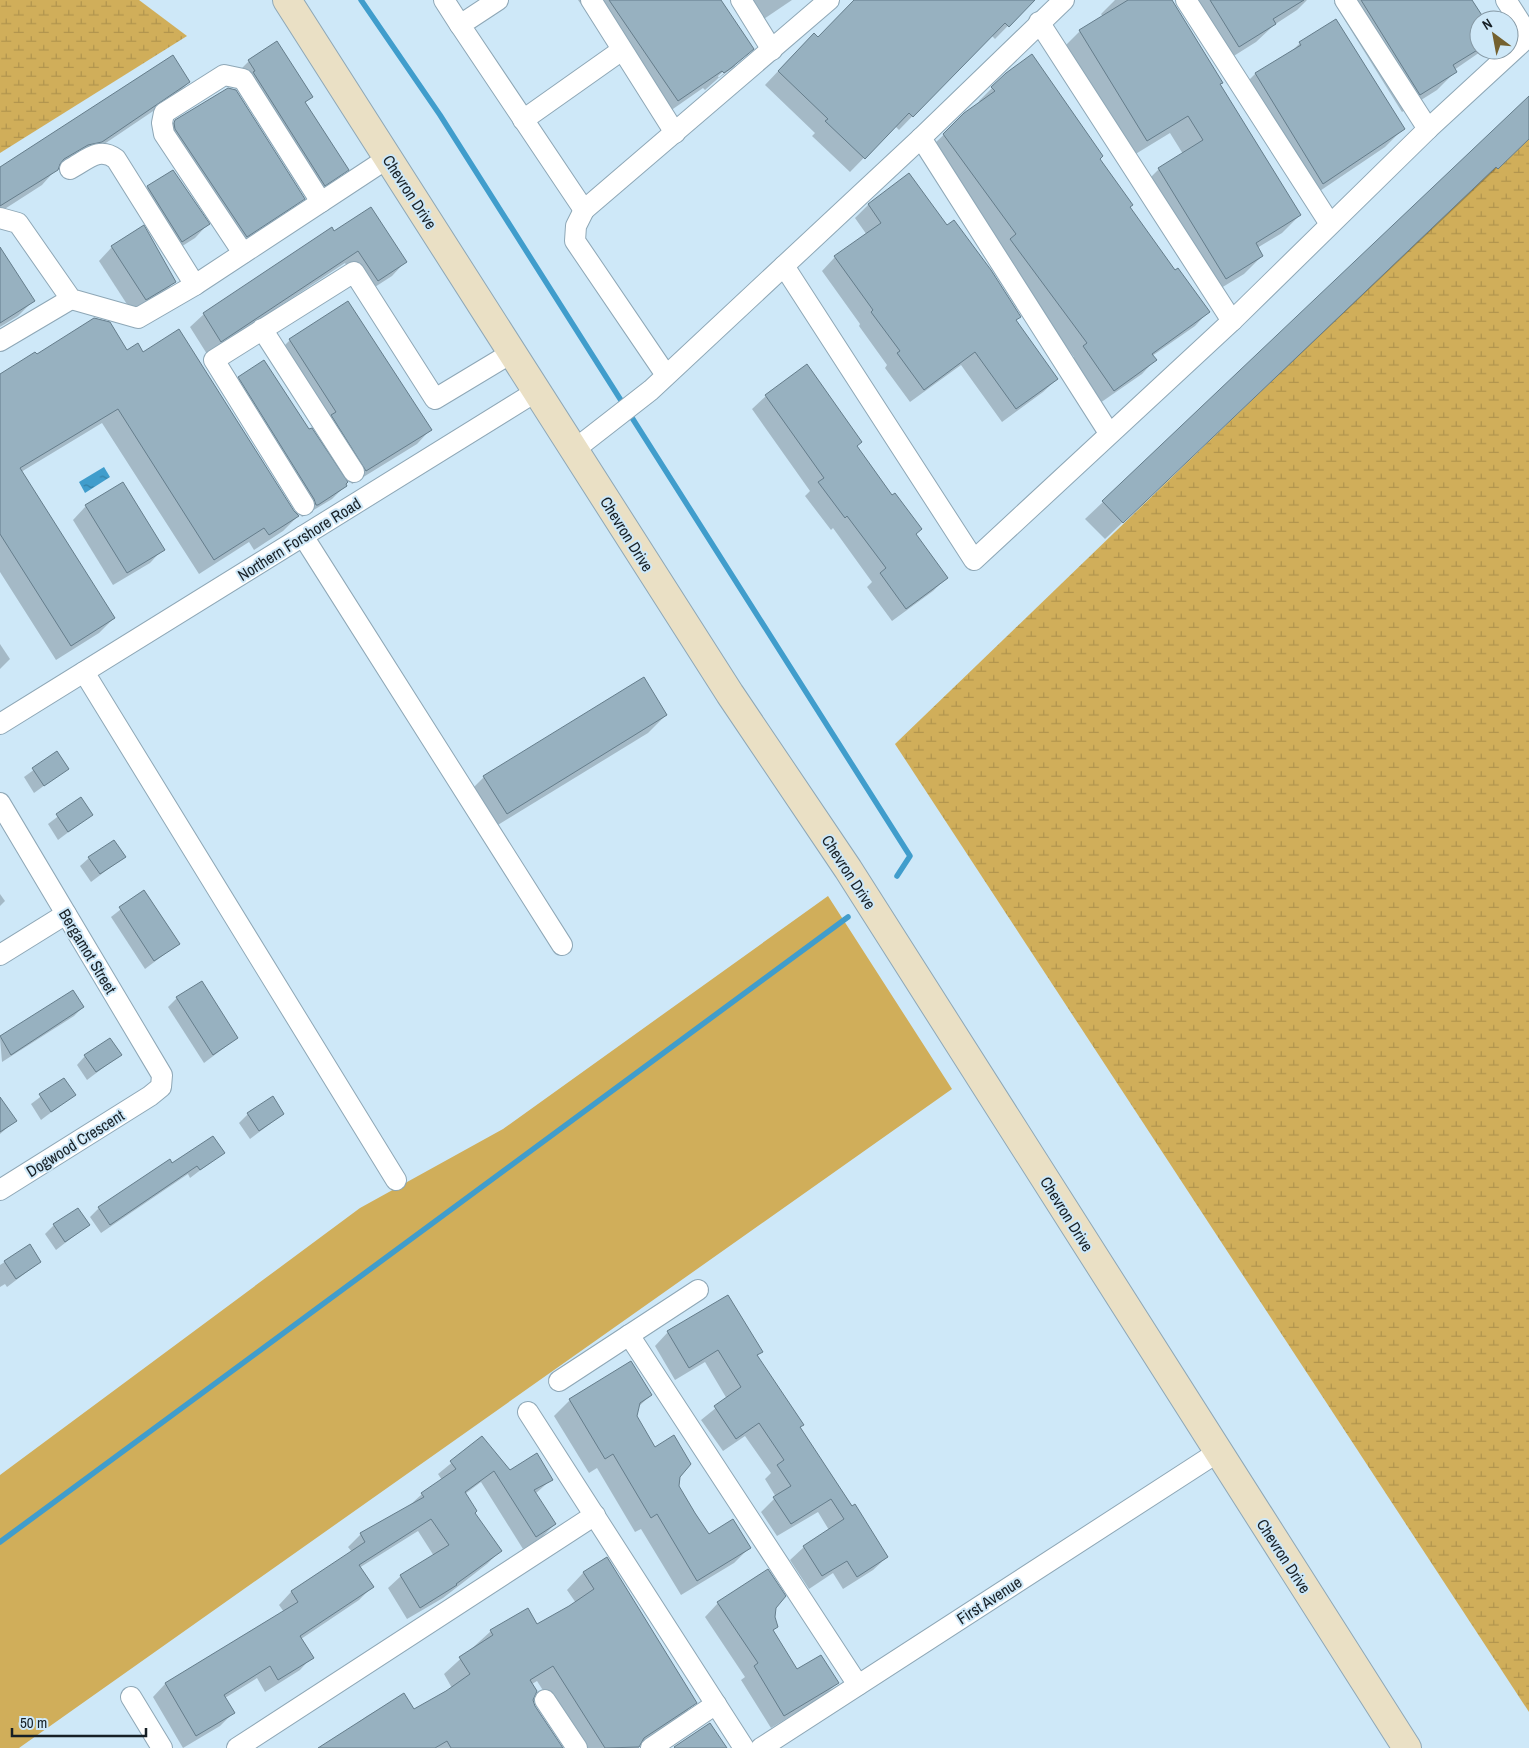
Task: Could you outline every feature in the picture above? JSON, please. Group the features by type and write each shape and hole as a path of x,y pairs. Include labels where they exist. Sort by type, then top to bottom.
{"main road":[{"name":"Chevron Drive","path":"287,0 730,694 854,877 1407,1748"}],"street":[{"path":"444,0 584,210"},
{"path":"460,25 498,0"},
{"path":"591,0 674,133"},
{"path":"741,0 772,50"},
{"path":"666,375 575,241 576,226 584,210 829,0"},
{"path":"574,450 638,400 666,375 921,138 1039,22 1064,0"},
{"path":"1186,0 1330,224"},
{"path":"1345,0 1428,129"},
{"path":"784,266 974,560 1232,321 1428,129 1529,36 1506,0"},
{"path":"1039,22 1232,321"},
{"path":"524,120 622,50"},
{"path":"243,253 164,134 162,122 164,113 224,75 243,79 321,202"},
{"path":"921,138 1109,433"},
{"path":"70,169 100,152 108,153 116,159 195,285"},
{"path":"0,218 18,223 71,299 138,318 195,285 388,158"},
{"path":"304,505 214,360 354,272 435,399 513,352"},
{"path":"0,341 71,299"},
{"path":"262,329 354,472"},
{"name":"Northern Forshore Road","path":"0,724 537,391"},
{"path":"303,536 562,945"},
{"path":"84,672 396,1180"},
{"name":"Bergamot Street","path":"0,803 162,1075 161,1087 150,1096"},
{"path":"0,956 66,914"},
{"name":"Dogwood Crescent","path":"0,1190 150,1096"},
{"path":"558,1381 698,1290"},
{"path":"628,1335 858,1685"},
{"path":"528,1412 744,1748"},
{"name":"First Avenue","path":"761,1748 1218,1452"},
{"path":"237,1748 595,1515"},
{"path":"131,1697 153,1745"},
{"path":"545,1700 577,1748"},
{"path":"650,1748 716,1704"}],"green space":[{"path":"0,0 139,0 187,36 0,153"},
{"path":"1529,133 1529,1712 895,744"},
{"path":"828,896 952,1089 19,1748 0,1748 0,1475 360,1208 503,1129"}],"water":[{"path":"104,467 110,477 85,493 79,482"}],"building":[{"path":"609,0 721,0 754,49 724,73 722,71 678,101"},
{"path":"854,0 1035,0 1009,27 1005,23 913,117 909,113 865,159 825,121 828,119 778,71 814,33 818,37"},
{"path":"1128,0 1172,0 1223,83 1220,84 1301,215 1256,243 1263,256 1226,279 1158,168 1203,140 1188,116 1147,141 1079,30"},
{"path":"1210,0 1304,0 1273,19 1276,24 1239,47"},
{"path":"1361,0 1472,0 1478,10 1469,10 1469,55 1453,65 1457,72 1420,95"},
{"path":"1336,19 1405,129 1323,184 1255,73 1301,45 1299,42"},
{"path":"277,41 313,97 305,102 349,170 325,186 253,72 255,71 248,60"},
{"path":"1032,54 1103,156 1100,159 1133,205 1130,207 1175,270 1178,268 1210,312 1152,354 1157,360 1114,391 1083,346 1087,343 1010,239 1016,234 943,134 964,113 995,91 991,87 1006,73"},
{"path":"173,55 190,82 102,142 88,145 64,159 58,170 0,206 0,167"},
{"path":"228,88 236,90 305,199 247,237 175,129 174,123 175,120"},
{"path":"1529,96 1529,139 1498,169 1496,167 1123,523 1102,501"},
{"path":"173,170 210,224 182,242 147,186"},
{"path":"909,173 947,225 954,220 991,270 1021,317 1016,320 1058,379 1016,409 975,352 924,390 897,353 900,351 871,312 873,310 834,256 881,223 868,204"},
{"path":"371,207 407,262 378,281 358,251 221,342 203,313 332,227 334,231"},
{"path":"144,225 176,282 146,300 111,246"},
{"path":"0,247 35,301 0,323"},
{"path":"348,301 432,430 366,471 331,415 336,412 289,339"},
{"path":"94,318 110,322 127,350 138,343 143,352 179,329 294,511 299,516 269,535 264,528 214,560 118,409 20,468 115,618 71,646 0,534 0,374 35,352 37,354"},
{"path":"264,360 309,429 312,428 348,482 347,486 318,505 316,505 238,377"},
{"path":"807,364 862,442 857,446 892,495 895,493 922,529 916,534 948,578 906,609 880,573 886,568 847,516 845,518 818,482 824,478 765,395"},
{"path":"123,482 165,550 127,573 85,505"},
{"path":"644,677 667,715 507,814 483,776"},
{"path":"57,751 69,769 44,786 32,768"},
{"path":"81,797 93,815 68,832 56,814"},
{"path":"114,840 126,857 100,874 88,857"},
{"path":"144,890 180,944 154,961 119,907"},
{"path":"202,981 238,1038 213,1055 176,997"},
{"path":"73,990 84,1007 11,1055 0,1036"},
{"path":"110,1038 122,1055 96,1072 84,1055"},
{"path":"64,1078 76,1095 51,1112 39,1094"},
{"path":"273,1096 284,1114 259,1131 247,1113"},
{"path":"0,1097 17,1121 0,1132"},
{"path":"213,1136 225,1153 200,1170 197,1166 110,1225 98,1207 170,1159 172,1163"},
{"path":"78,1208 90,1225 65,1242 53,1224"},
{"path":"30,1244 41,1262 16,1279 4,1261"},
{"path":"728,1295 763,1352 757,1355 804,1425 800,1427 852,1506 855,1504 888,1557 857,1577 847,1561 822,1576 803,1546 844,1519 831,1499 791,1524 773,1497 791,1486 777,1465 784,1460 759,1423 736,1439 714,1406 741,1387 718,1350 689,1368 667,1331"},
{"path":"631,1361 652,1395 640,1403 637,1416 655,1447 674,1435 691,1464 680,1477 679,1486 695,1513 709,1534 733,1519 751,1548 697,1581 657,1514 651,1518 613,1454 605,1459 569,1399"},
{"path":"482,1436 510,1470 537,1453 553,1480 534,1490 556,1524 536,1537 494,1471 465,1492 477,1511 475,1513 502,1551 457,1585 420,1608 400,1575 449,1545 431,1519 359,1565 374,1587 300,1636 314,1658 278,1680 270,1666 224,1695 235,1713 196,1736 165,1683 298,1602 291,1591 365,1542 360,1533 424,1497 421,1493 456,1469 450,1461"},
{"path":"607,1557 697,1703 644,1738 639,1747 605,1748 553,1666 530,1680 537,1691 533,1700 535,1706 563,1748 451,1748 447,1741 435,1748 318,1748 404,1693 414,1709 446,1691 470,1674 459,1657 493,1635 490,1630 528,1608 537,1624 569,1606 594,1589 583,1572"},
{"path":"768,1569 786,1596 776,1608 775,1617 778,1627 773,1630 797,1669 821,1655 839,1683 784,1716 754,1666 758,1663 717,1602"},
{"path":"710,1723 727,1748 674,1747"}],"waterway":[{"path":"361,0 440,115 910,856 897,876"},
{"path":"0,1542 848,917"}]}
